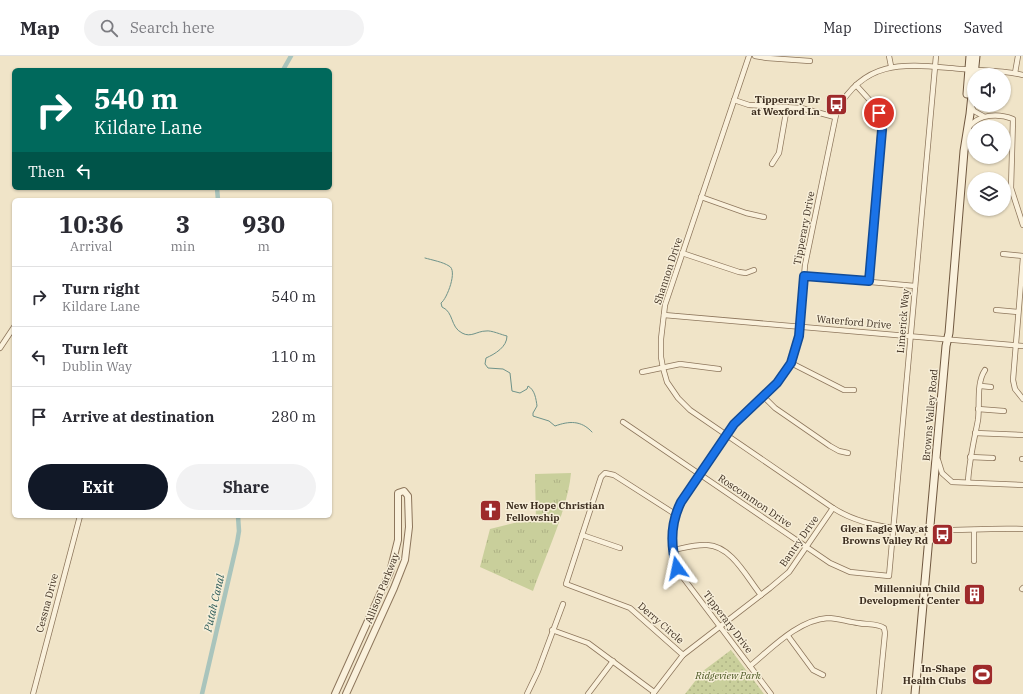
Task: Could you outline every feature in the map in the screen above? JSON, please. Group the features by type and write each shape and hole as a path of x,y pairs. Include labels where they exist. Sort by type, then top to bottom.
{"main road":[{"name":"Browns Valley Road","path":"970,56 972,68"},
{"name":"Browns Valley Road","path":"973,68 976,56"},
{"name":"Browns Valley Road","path":"965,138 964,132 967,109"},
{"name":"Browns Valley Road","path":"916,694 965,138 967,131"}],"street":[{"name":"Shannon Drive","path":"749,56 668,294 661,338 661,357 667,382 678,398 690,410 833,508 853,519 867,524 930,530 1023,529"},
{"path":"755,56 810,61"},
{"path":"889,56 891,66"},
{"name":"Limerick Way","path":"889,576 936,56"},
{"path":"1015,73 1018,56"},
{"name":"Tipperary Drive","path":"771,694 677,568 673,550 672,531 675,514 726,434 743,414 785,374 791,363 797,346 804,276 835,117 846,94 870,73 891,66 908,64 967,70"},
{"name":"Tipperary Drive","path":"1011,73 1023,75"},
{"path":"856,85 875,106 881,122 869,281"},
{"path":"734,100 749,105 801,108 835,117"},
{"path":"772,164 779,153 787,107"},
{"path":"976,112 984,116 1013,119 1011,188 1023,224"},
{"path":"975,120 984,116"},
{"path":"701,198 746,213 764,217"},
{"path":"682,253 739,272 754,270"},
{"path":"1004,254 1023,257 1013,380 1015,389 1023,399"},
{"path":"804,276 915,286"},
{"path":"996,310 1018,312"},
{"name":"Waterford Drive","path":"664,315 1023,346"},
{"path":"1,346 12,330"},
{"path":"791,363 844,390 854,390"},
{"path":"642,372 680,364 719,369"},
{"path":"968,482 980,386 985,370"},
{"path":"980,386 991,387"},
{"path":"763,396 775,408 830,446 839,451 848,453"},
{"path":"978,409 1004,411"},
{"name":"Roscommon Drive","path":"623,422 839,568 850,572 889,576"},
{"path":"975,433 1023,435"},
{"path":"937,454 942,473 952,482 1023,485"},
{"path":"970,457 992,458"},
{"name":"Derry Circle","path":"675,514 614,475 605,473 601,477 566,584 630,608 683,655"},
{"name":"Allison Parkway","path":"335,694 390,572 398,540 398,493 404,491 408,496 409,527 405,560 397,583 346,694"},
{"name":"Bantry Drive","path":"654,693 683,655 789,572 833,508"},
{"name":"Cessna Drive","path":"33,694 79,518"},
{"path":"974,530 974,560"},
{"path":"582,535 620,548"},
{"path":"673,550 698,545 709,545 719,548 737,563 761,595"},
{"path":"527,694 538,671 552,630 563,604"},
{"path":"750,666 808,622 828,618 868,625 880,625 884,628 885,633 879,694"},
{"path":"552,630 588,643 654,693"},
{"path":"788,636 813,670 823,675"},
{"path":"588,694 613,661"}],"green space":[{"path":"571,473 561,517 533,591 480,567 490,529 518,522 536,522 535,474"},
{"name":"Ridgeview Park","path":"731,650 764,694 685,694 703,671"},
{"path":"722,668 732,674 721,693 711,688"}],"waterway":[{"name":"Putah Canal","path":"284,68 291,56"},
{"name":"Putah Canal","path":"217,190 218,198"},
{"path":"425,258 444,263 451,269 451,284 441,303 442,307 446,309 458,330 468,335 488,331 507,336 503,347 486,358 485,364 488,368 503,369 510,373 512,391 520,393 527,389 528,386 532,390 535,395 537,406 533,416 549,421 555,426 565,423 584,425 592,432"},
{"name":"Putah Canal","path":"202,694 237,543 239,531 238,518"}],"place":[{"name":"Tipperary Dr at Wexford Ln","path":"836,105"},
{"name":"New Hope Christian Fellowship","path":"491,511"},
{"name":"Glen Eagle Way at Browns Valley Rd","path":"943,534"},
{"name":"Millennium Child Development Center","path":"975,594"},
{"name":"In-Shape Health Clubs","path":"982,674"}],"route":[{"path":"677,568 672,541 673,521 675,514 681,502 734,424 777,383 785,374 791,363 795,355 799,336 804,276 869,281 882,130 879,113"}]}
